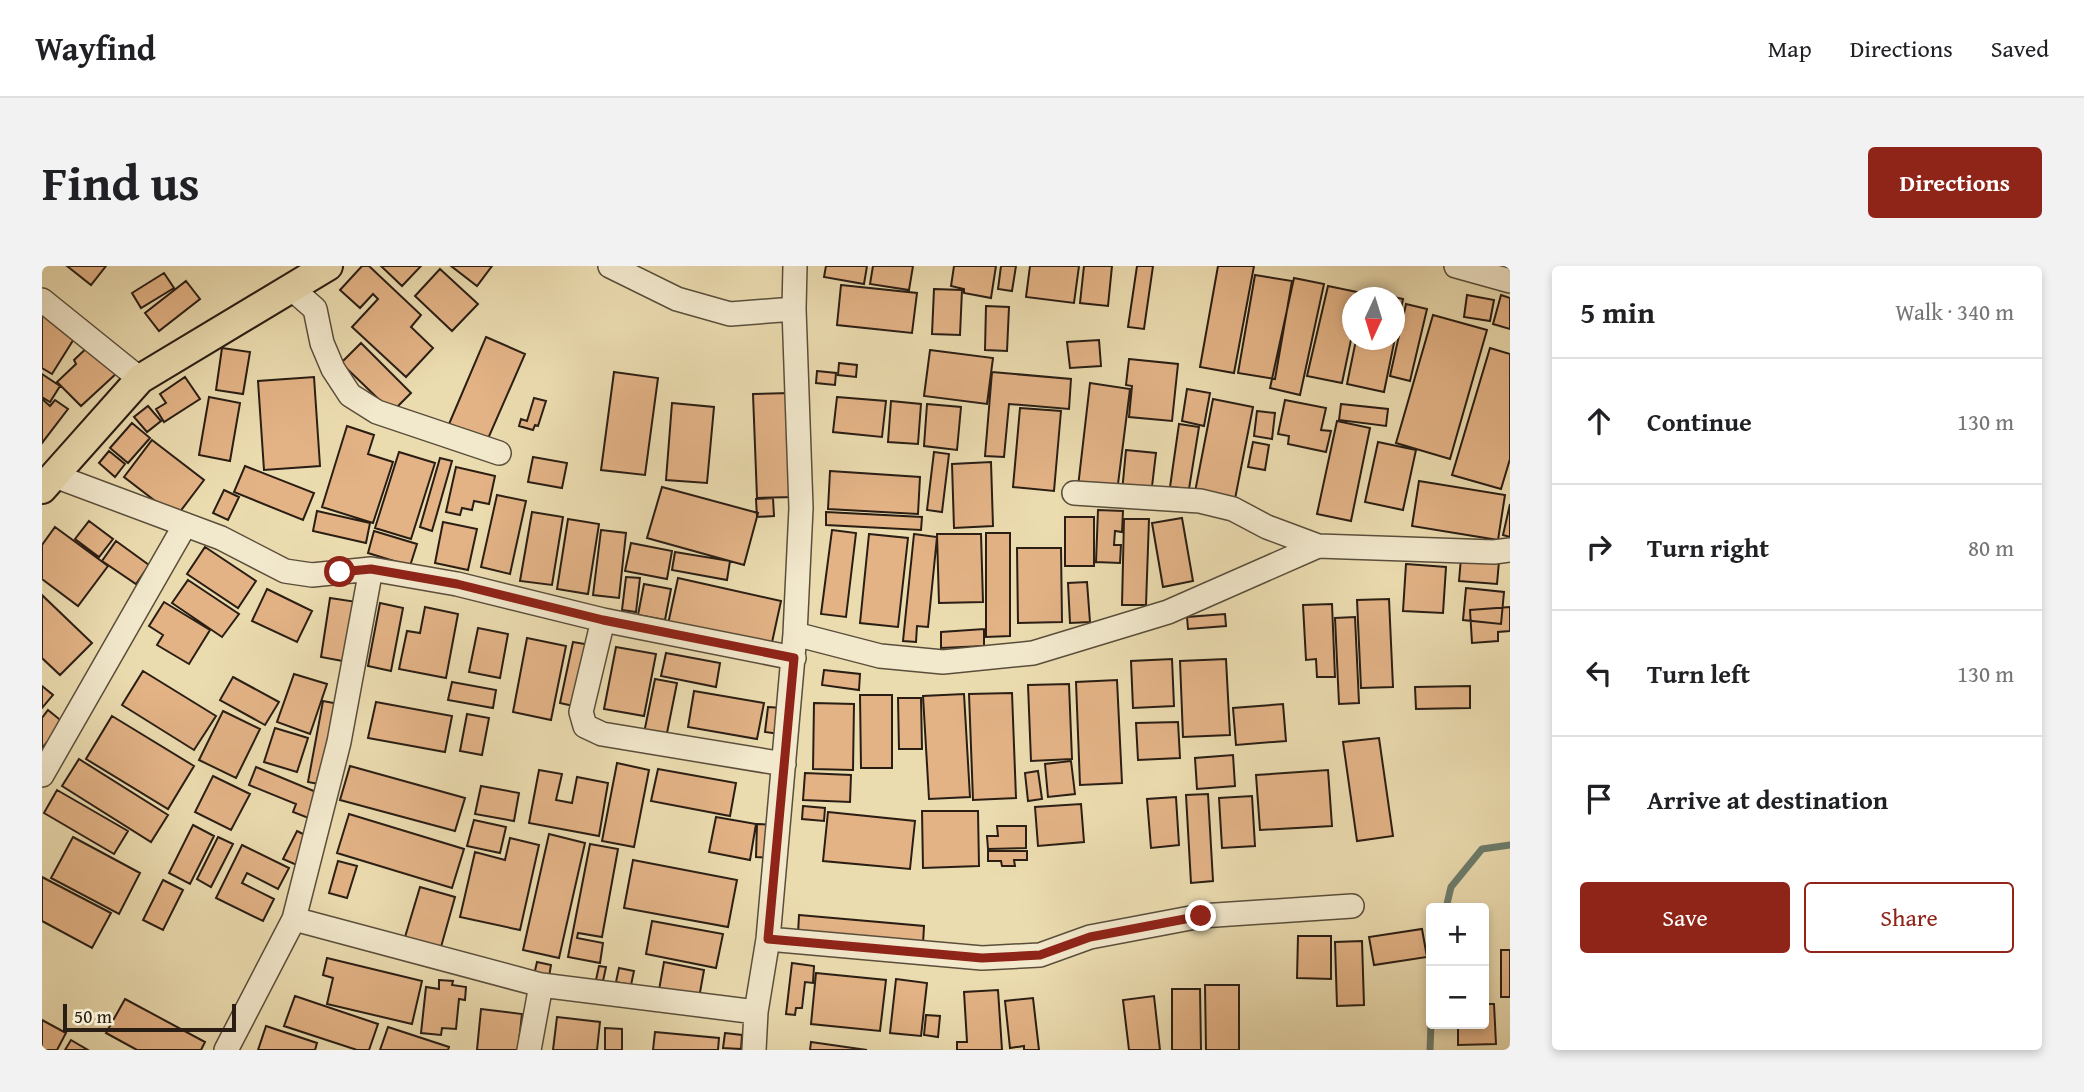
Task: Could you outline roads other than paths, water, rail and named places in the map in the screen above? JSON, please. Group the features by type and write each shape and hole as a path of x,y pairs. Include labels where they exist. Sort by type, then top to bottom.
{"main road":[{"path":"48,483 140,379 328,266"}],"street":[{"path":"610,266 677,299 730,314 794,309"},
{"path":"754,1050 756,1012 768,939 796,634 801,508 795,266"},
{"path":"1456,266 1510,281"},
{"path":"291,288 315,309 322,343 333,369 350,395 377,412 499,453"},
{"path":"42,300 140,379"},
{"path":"48,483 221,538 285,571 312,575 371,569 457,584 603,620 794,658"},
{"path":"1074,494 1200,501 1233,509 1267,527 1318,546 1494,552 1510,550"},
{"path":"42,775 185,525"},
{"path":"796,634 880,656 943,662 1033,653 1168,612 1318,546"},
{"path":"226,1050 294,919 339,742 371,569"},
{"path":"603,620 581,712 585,726 602,734 784,764"},
{"path":"768,939 982,958 1040,955 1090,937 1201,916 1352,906"},
{"path":"294,919 541,985 756,1012"},
{"path":"529,1050 541,985"}],"waterway":[{"path":"1447,903 1451,887 1482,849 1510,845"},
{"path":"1430,1050 1431,1029"}]}
